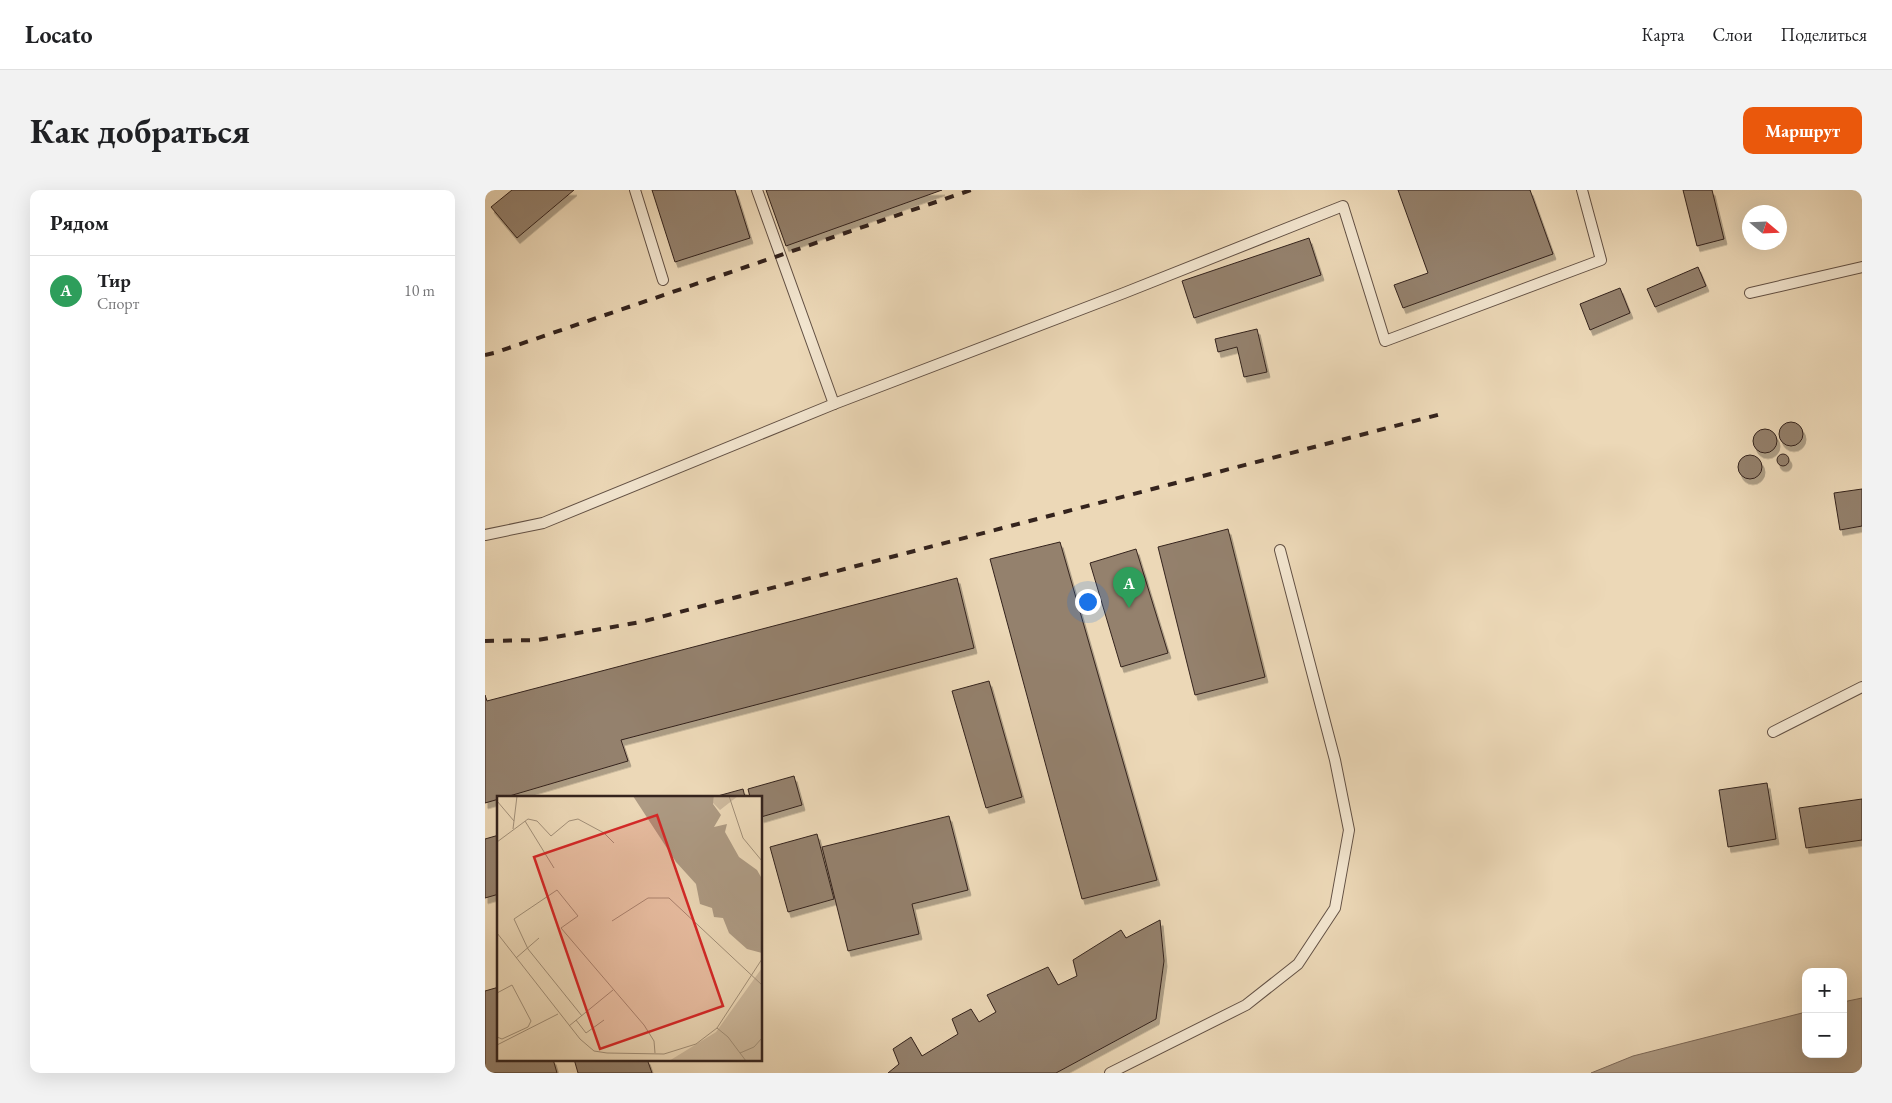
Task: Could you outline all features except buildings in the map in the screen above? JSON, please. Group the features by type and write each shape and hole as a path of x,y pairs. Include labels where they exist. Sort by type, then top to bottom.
{"lane":[{"path":"635,190 663,280"},
{"path":"757,190 834,404"},
{"path":"485,535 543,522 834,404 1343,206 1385,342 1601,260 1581,190"},
{"path":"1750,294 1862,267"},
{"path":"1110,1073 1246,1005 1297,964 1335,908 1349,830 1335,760 1280,550"},
{"path":"1773,732 1862,688"}],"shaded area":[{"path":"1862,998 1862,1073 1591,1073 1633,1056 1802,1013 1802,1058 1847,1058 1847,1001"}],"railway":[{"path":"485,355 971,190"},
{"path":"485,641 538,640 641,622 1445,413"}],"place":[{"name":"Тир","path":"1129,608"}]}
